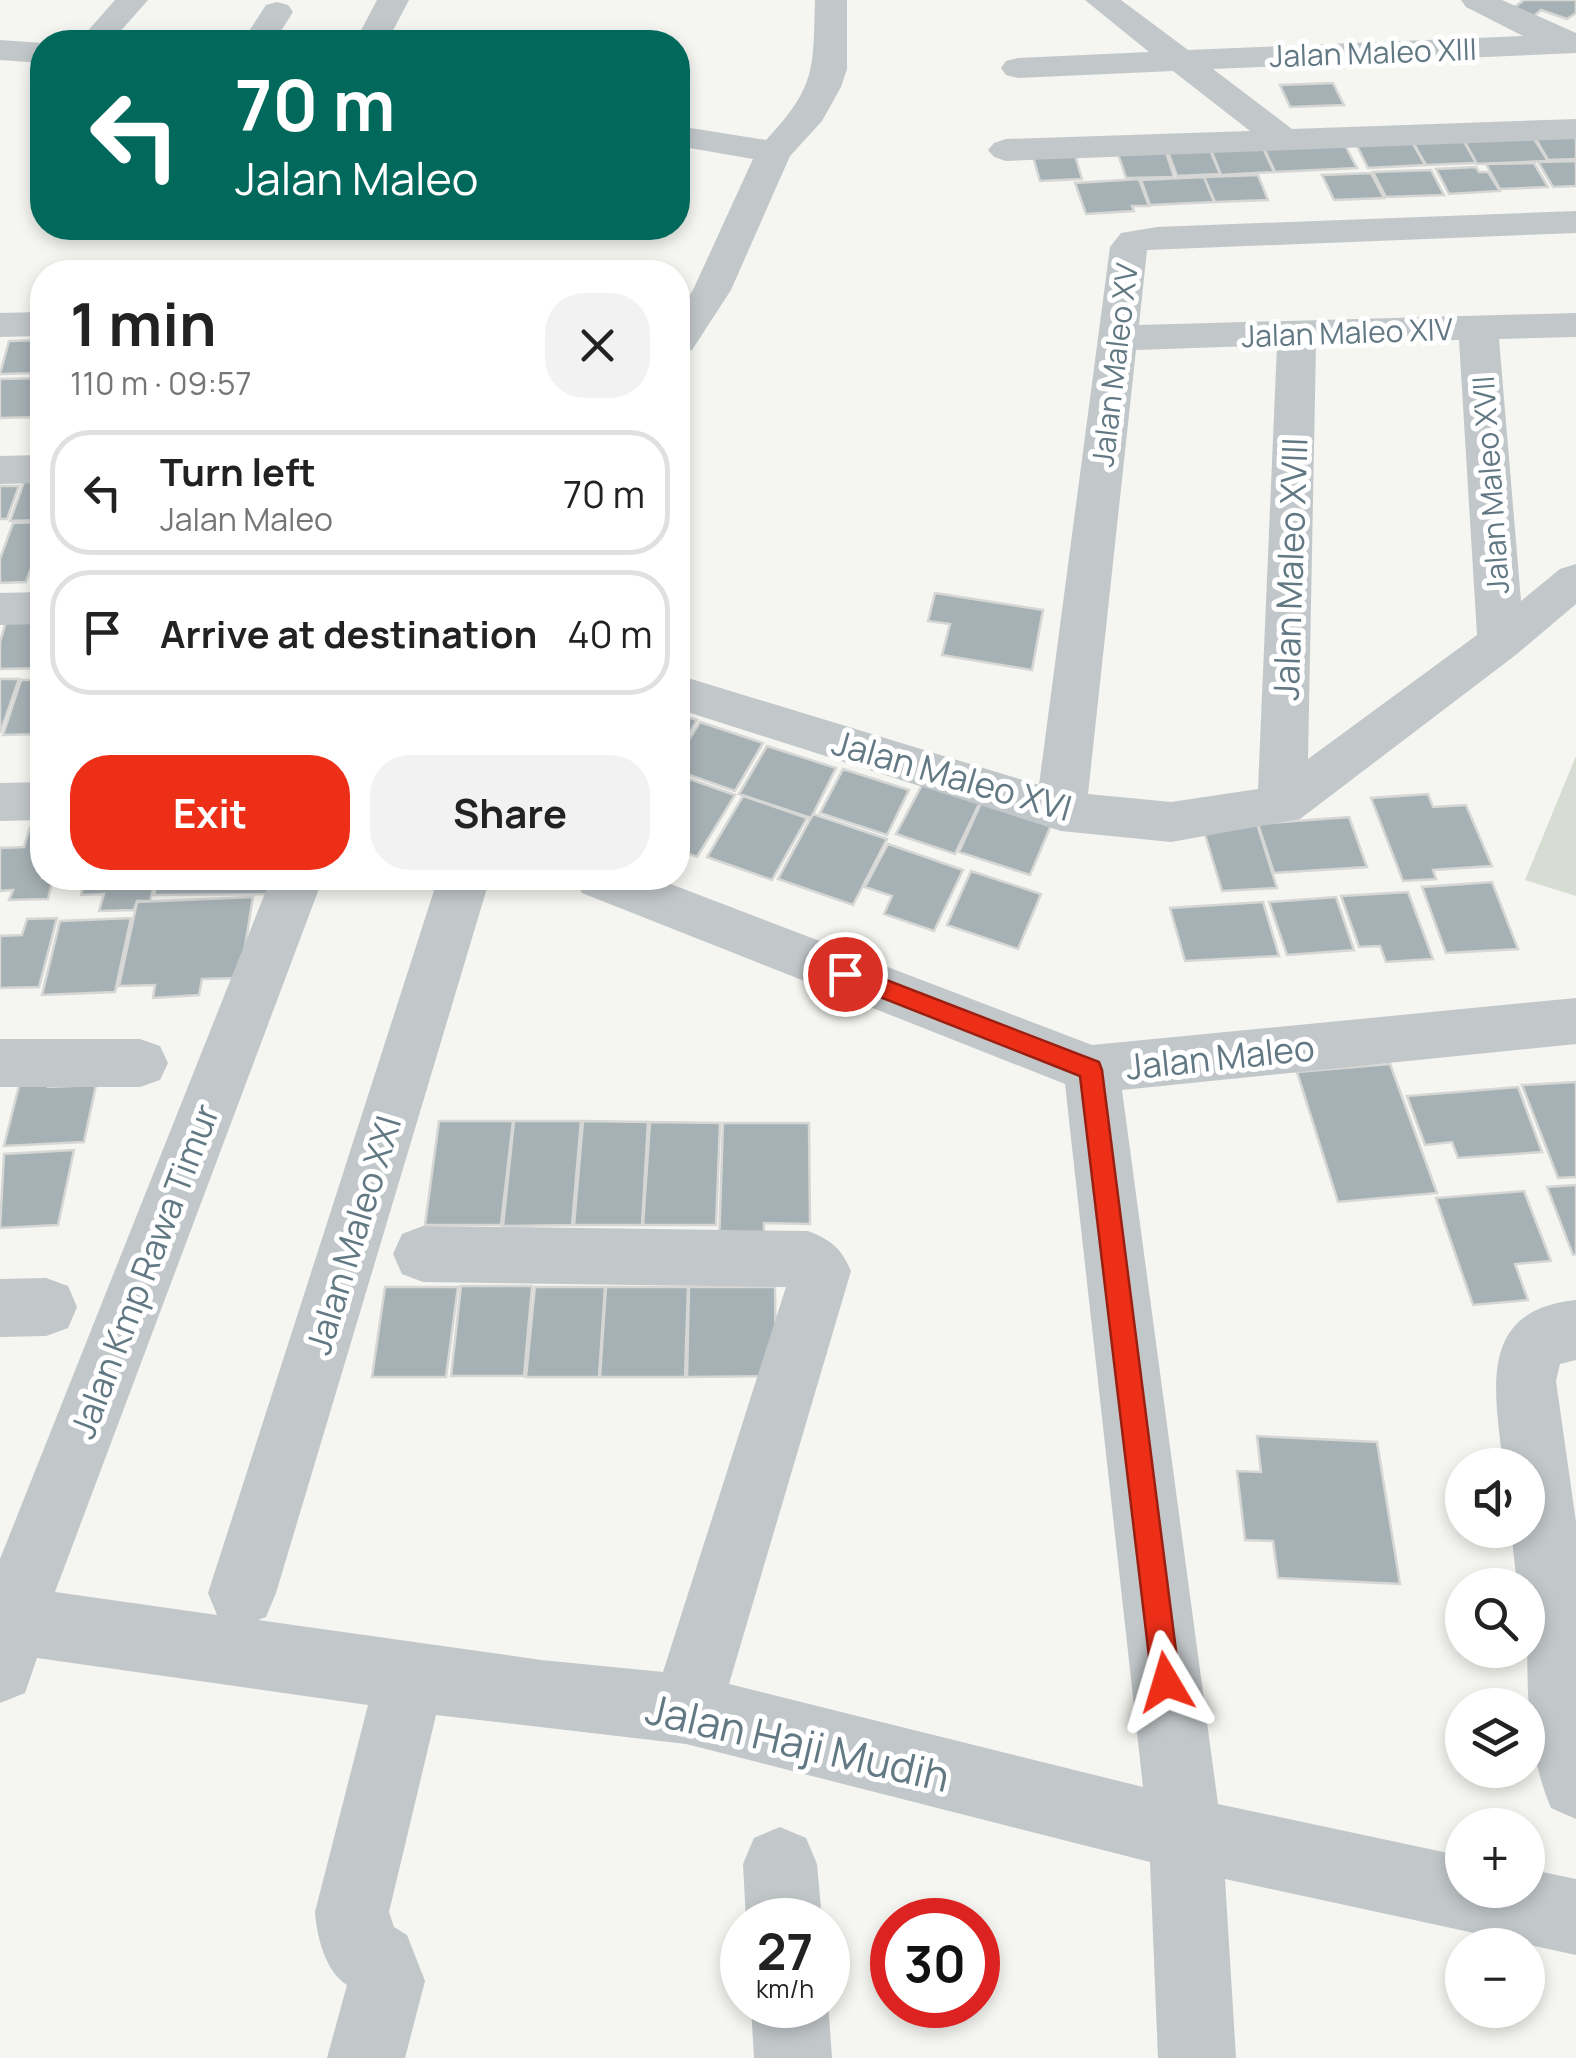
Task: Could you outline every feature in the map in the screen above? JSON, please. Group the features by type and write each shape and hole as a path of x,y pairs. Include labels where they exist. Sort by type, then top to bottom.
{"street":[{"path":"105,30 132,0"},
{"path":"377,30 393,0"},
{"path":"690,324 712,290 774,152 810,114 824,87 830,69 830,0"},
{"name":"Jalan Maleo XIII","path":"1100,0 1284,140"},
{"name":"Jalan Maleo XIII","path":"1476,0 1573,47"},
{"path":"266,30 277,12"},
{"name":"Jalan Maleo XIII","path":"1018,68 1573,47"},
{"path":"0,50 30,52"},
{"path":"1006,150 1576,129"},
{"path":"690,138 774,152"},
{"name":"Jalan Maleo XV","path":"1061,812 1125,254 1134,241 1576,222"},
{"path":"0,325 30,324"},
{"name":"Jalan Maleo XIV","path":"1118,338 1576,325"},
{"name":"Jalan Maleo XVII","path":"1478,328 1501,642"},
{"name":"Jalan Maleo XVIII","path":"1282,805 1297,334"},
{"path":"0,470 30,469"},
{"name":"Jalan Maleo XVI","path":"690,696 1061,812 1171,822 1282,805 1501,642 1576,580"},
{"path":"0,609 30,608"},
{"path":"0,802 30,801"},
{"name":"Jalan Kmp Rawa Timur","path":"5,1644 291,890"},
{"name":"Jalan Maleo XXI","path":"242,1593 460,890"},
{"name":"Jalan Maleo","path":"631,890 1091,1070 1576,1021"},
{"path":"0,1063 140,1063"},
{"path":"1091,1070 1185,1834 1197,2058"},
{"path":"422,1254 808,1259 821,1272 686,1709"},
{"path":"1576,1330 1542,1338 1528,1355 1525,1381 1576,1783"},
{"name":"Jalan Haji Mudih","path":"5,1644 410,1676 686,1709 1185,1834 1576,1917"},
{"path":"366,2058 387,1981 380,1962 368,1954 355,1934 352,1912 410,1676"},
{"path":"792,2028 794,2058"}],"shaded area":[{"path":"1576,756 1576,896 1525,880"}],"building":[{"path":"1524,0 1576,0 1576,13 1567,19 1541,10 1533,17 1512,9"},
{"path":"1333,83 1344,105 1290,107 1280,85"},
{"path":"1576,135 1576,159 1548,160 1534,136"},
{"path":"1533,137 1548,161 1477,164 1464,140"},
{"path":"1463,140 1476,163 1426,165 1413,142"},
{"path":"1412,142 1425,165 1368,168 1356,144"},
{"path":"1345,145 1357,168 1275,172 1264,148"},
{"path":"1263,148 1274,172 1221,175 1211,150"},
{"path":"1210,150 1220,174 1177,176 1168,152"},
{"path":"1166,152 1174,177 1126,178 1118,154"},
{"path":"1075,155 1082,179 1040,181 1033,157"},
{"path":"1576,161 1576,186 1553,187 1538,162"},
{"path":"1534,163 1548,187 1500,189 1486,164"},
{"path":"1476,167 1479,172 1488,172 1500,191 1449,194 1436,169"},
{"path":"1431,170 1444,195 1386,197 1373,172"},
{"path":"1371,173 1384,198 1334,200 1322,175"},
{"path":"1258,175 1268,200 1215,202 1204,177"},
{"path":"1204,177 1214,202 1150,205 1141,180"},
{"path":"1139,179 1149,206 1132,206 1134,211 1086,214 1075,183"},
{"path":"30,340 30,373 0,374 9,341"},
{"path":"30,378 30,417 0,418 0,379"},
{"path":"24,482 30,482 30,520 10,521"},
{"path":"0,486 19,486 7,519 0,519"},
{"path":"30,522 30,571 26,582 0,583 0,559 13,523"},
{"path":"935,593 1043,610 1032,670 942,655 950,624 928,621"},
{"path":"30,617 30,668 0,669 0,642 7,618"},
{"path":"0,679 19,679 0,733"},
{"path":"21,680 30,680 30,734 3,735"},
{"path":"700,722 763,743 735,791 690,775 690,738"},
{"path":"767,746 836,768 811,818 739,794"},
{"path":"843,769 909,790 887,835 820,813"},
{"path":"690,779 735,795 697,857 690,854"},
{"path":"923,783 980,802 955,854 896,834"},
{"path":"1428,794 1433,807 1466,805 1492,866 1433,870 1436,879 1403,881 1371,798"},
{"path":"743,796 807,818 772,880 707,857"},
{"path":"982,801 1052,823 1030,875 959,852"},
{"path":"813,814 887,839 853,905 778,879"},
{"path":"1349,817 1367,867 1274,873 1258,824"},
{"path":"1257,824 1277,888 1222,891 1203,828"},
{"path":"30,827 30,890 50,890 48,899 9,900 13,890 0,891 0,848 24,847"},
{"path":"888,844 963,870 934,931 884,914 892,896 865,887"},
{"path":"971,871 1041,894 1018,949 947,925"},
{"path":"1492,882 1518,949 1446,953 1422,887"},
{"path":"82,890 153,890 150,901 137,901 134,910 99,911 104,894 81,895"},
{"path":"155,890 282,890 281,894 154,895"},
{"path":"1408,892 1433,959 1386,962 1380,946 1359,947 1341,896"},
{"path":"253,897 240,978 202,979 199,995 153,998 155,985 119,986 137,902"},
{"path":"1336,897 1354,950 1287,955 1269,902"},
{"path":"1263,902 1279,956 1185,961 1170,908"},
{"path":"57,918 39,987 0,988 0,936 22,935 27,919"},
{"path":"131,918 115,992 42,995 60,921"},
{"path":"1390,1064 1437,1193 1338,1202 1297,1072"},
{"path":"52,1073 48,1087 96,1085 84,1142 4,1146 22,1074"},
{"path":"1576,1082 1576,1177 1558,1178 1522,1085"},
{"path":"1518,1087 1542,1152 1458,1158 1452,1142 1425,1145 1407,1096"},
{"path":"439,1121 513,1121 501,1225 425,1225"},
{"path":"514,1121 581,1121 572,1225 503,1226"},
{"path":"583,1121 648,1122 642,1225 574,1225"},
{"path":"650,1122 720,1123 716,1225 643,1225"},
{"path":"723,1123 809,1123 810,1224 764,1223 764,1245 719,1244"},
{"path":"74,1150 58,1225 0,1228 4,1154"},
{"path":"1576,1185 1576,1254 1573,1255 1547,1187"},
{"path":"1524,1191 1551,1261 1515,1264 1528,1300 1473,1305 1436,1198"},
{"path":"461,1286 532,1286 524,1376 451,1376"},
{"path":"385,1287 458,1287 446,1377 372,1377"},
{"path":"535,1287 605,1287 599,1377 526,1377"},
{"path":"606,1287 688,1287 685,1377 600,1377"},
{"path":"689,1287 775,1287 776,1376 687,1377"},
{"path":"1257,1436 1377,1442 1400,1584 1278,1578 1273,1541 1245,1540 1237,1471 1261,1472"}],"route":[{"path":"845,974 1091,1070 1166,1682"}]}
